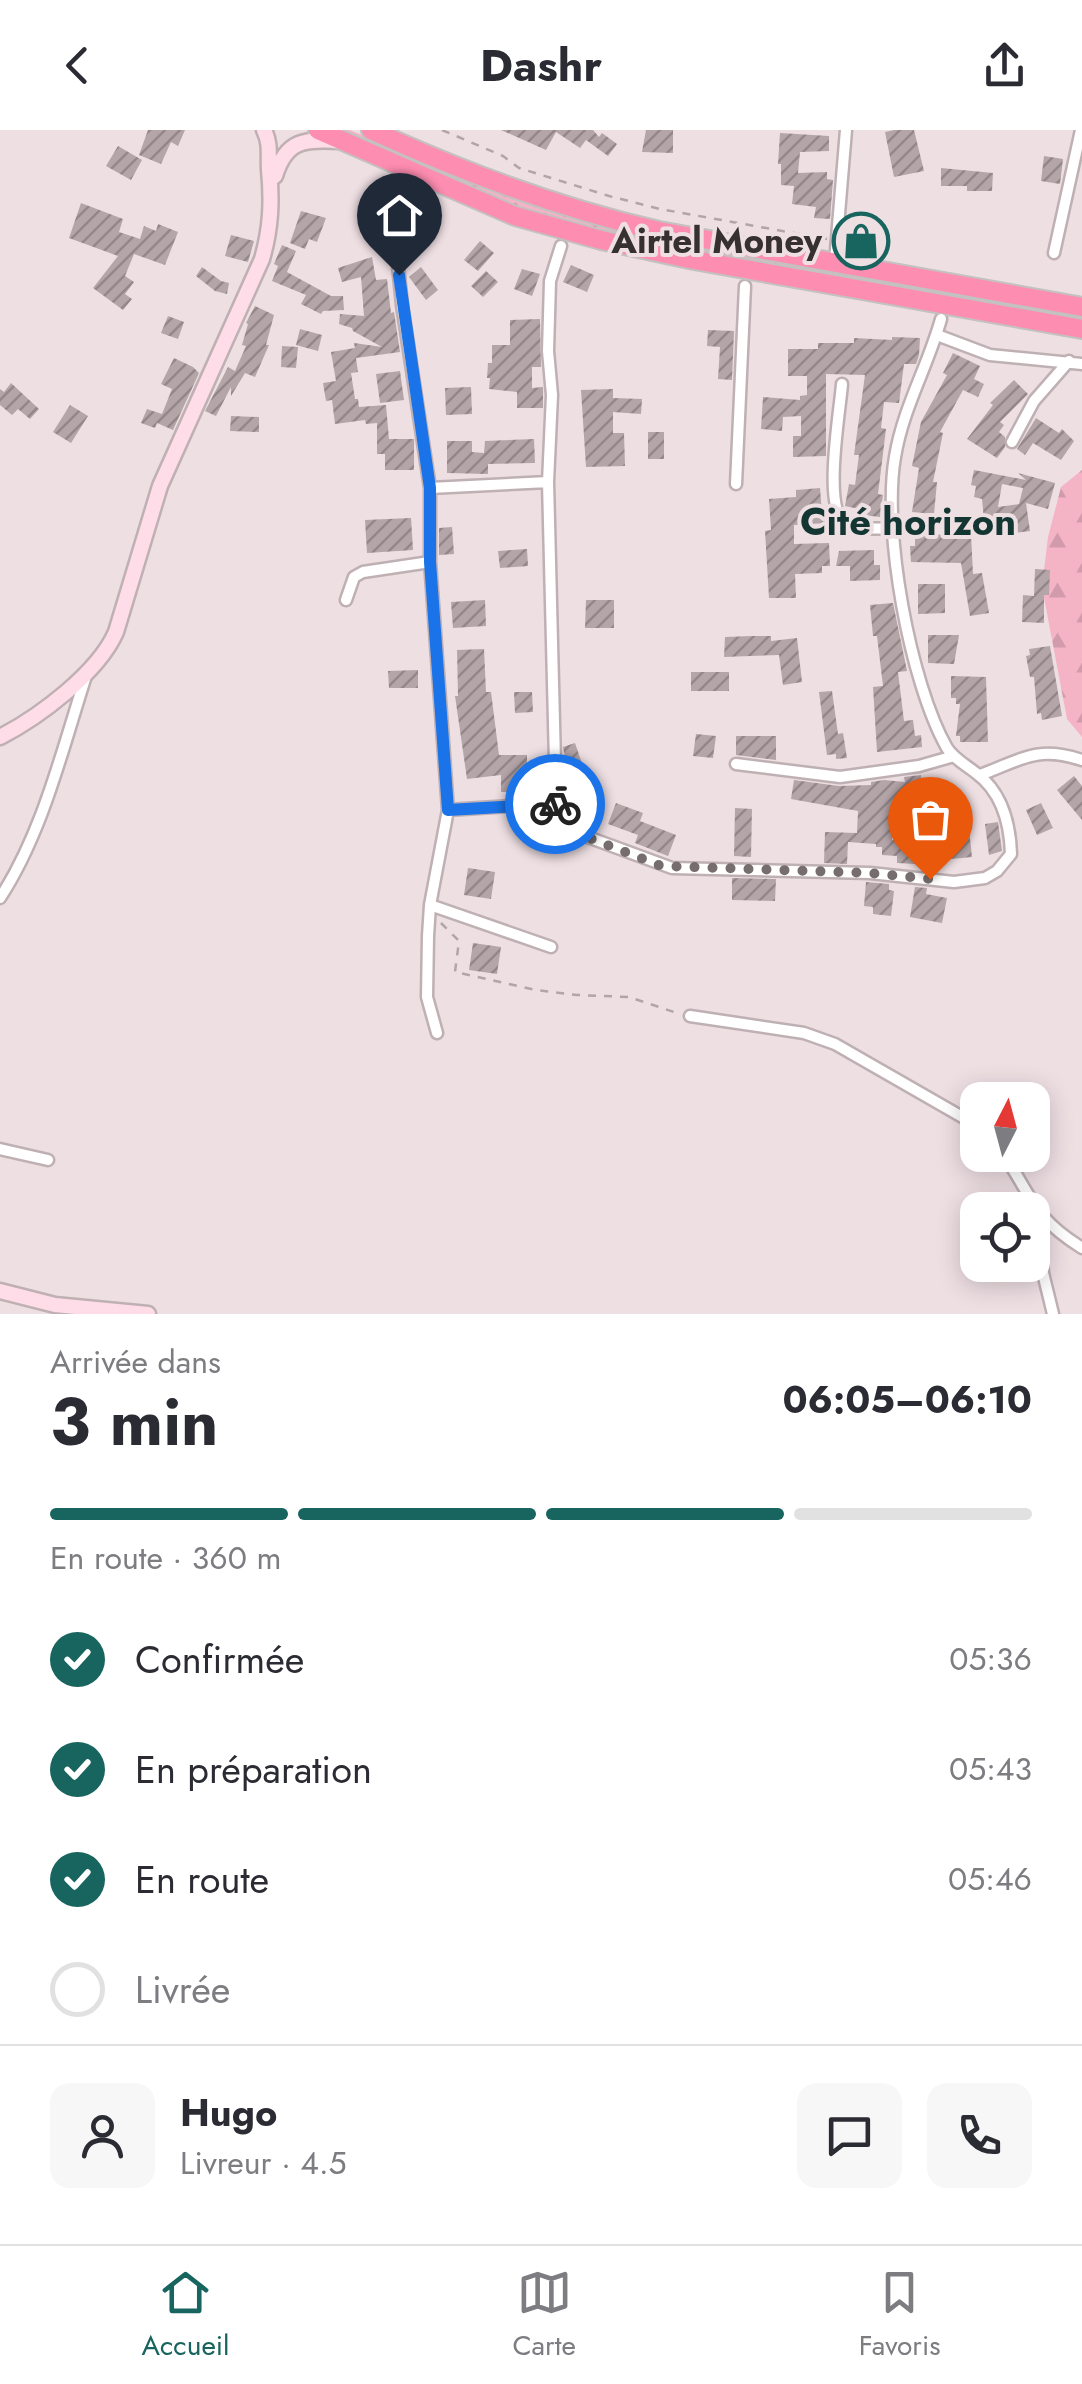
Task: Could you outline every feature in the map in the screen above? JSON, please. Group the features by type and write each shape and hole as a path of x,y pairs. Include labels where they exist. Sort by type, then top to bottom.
{"highway":[{"path":"318,130 515,216 654,252 1082,329"},
{"path":"371,130 491,182 607,219 1082,307"}],"main road":[{"path":"264,130 270,149 272,182"},
{"path":"0,737 38,714 107,650 116,632 160,486 256,278 268,240 272,182 279,162 292,146 309,141 344,142"},
{"path":"0,1291 54,1304 148,1314"}],"street":[{"path":"835,262 846,130"},
{"path":"1054,254 1081,130"},
{"path":"416,174 398,215 396,246 430,488 430,562 448,810 430,904 427,997 437,1033"},
{"path":"1069,183 1082,179"},
{"path":"561,246 548,300 556,804 561,821 574,832 661,866 880,874 954,882 985,878 998,871 1011,854 1003,806 995,788 946,747 916,667 890,528 894,458 910,399 941,319"},
{"path":"736,484 745,286"},
{"path":"937,335 990,356 1082,364"},
{"path":"1012,442 1034,400 1068,361"},
{"path":"842,384 835,510 840,520 851,526 890,528"},
{"path":"430,488 548,482"},
{"path":"346,600 354,578 371,568 430,562"},
{"path":"0,898 37,825 88,670"},
{"path":"980,775 1006,761 1031,754 1061,753 1082,760"},
{"path":"736,764 840,777 920,766 954,756"},
{"path":"448,810 556,804"},
{"path":"430,904 551,946"},
{"path":"690,1016 804,1033 835,1044 960,1116"},
{"path":"0,1149 48,1160"},
{"path":"1050,1227 1082,1248"},
{"path":"1045,1282 1053,1314"}],"path":[{"path":"442,130 503,156 519,168 592,191 660,210 838,242"},
{"path":"430,904 442,925 459,941 455,972 536,990 629,997 690,1016"}],"green space":[{"path":"334,130 350,130 488,190 604,227 1082,315 1082,321 602,233 485,196"},
{"path":"1082,470 1082,737 1067,719 1042,587 1048,537 1061,487"}],"building":[{"path":"148,130 185,130 178,146 171,142 161,164 139,155"},
{"path":"501,130 593,130 599,137 602,133 617,144 608,156 586,140 580,148 556,132 546,150"},
{"path":"646,130 673,130 673,153 642,152"},
{"path":"914,130 924,171 894,177 885,132"},
{"path":"780,133 829,136 829,151 800,152 798,173 827,172 827,179 833,180 830,219 814,218 816,207 792,204 794,186 781,185"},
{"path":"118,146 142,160 131,180 106,166"},
{"path":"1044,156 1063,159 1060,184 1041,181"},
{"path":"941,168 993,173 992,191 941,186"},
{"path":"81,203 123,219 119,232 140,239 144,226 156,231 158,224 178,232 165,265 134,254 125,276 134,282 125,294 132,299 123,310 93,288 118,256 69,238"},
{"path":"301,211 326,218 317,242 309,239 305,249 290,243"},
{"path":"231,235 254,241 248,262 225,256"},
{"path":"480,241 494,253 478,271 464,260"},
{"path":"282,245 296,251 287,272 331,296 343,296 344,310 321,314 301,304 306,295 272,281"},
{"path":"372,257 376,280 387,279 400,352 356,358 358,372 351,373 355,399 359,407 386,405 389,439 414,439 414,470 385,470 385,454 377,454 377,423 366,424 365,420 335,424 332,400 326,401 323,383 336,381 331,352 355,348 354,343 382,347 339,324 340,314 364,316 361,277 342,282 338,268"},
{"path":"571,265 594,275 587,292 563,282"},
{"path":"202,267 229,283 227,294 215,291 196,276"},
{"path":"421,267 438,290 426,300 409,277"},
{"path":"522,269 540,274 532,296 514,289"},
{"path":"486,271 498,282 483,297 471,286"},
{"path":"255,306 274,315 269,345 255,377 245,373 231,396 231,387 216,416 205,411 228,367 235,371 246,346 242,345 246,323"},
{"path":"168,316 184,322 178,339 161,333"},
{"path":"540,319 541,367 532,367 532,388 543,387 543,408 517,408 517,392 489,389 492,345 510,345 510,320"},
{"path":"300,329 322,335 318,351 296,345"},
{"path":"708,330 734,331 732,380 718,379 720,347 707,346"},
{"path":"920,338 919,355 916,364 904,364 899,403 884,402 880,517 863,515 864,510 845,506 849,484 855,485 859,455 854,455 865,375 826,374 826,456 793,457 793,436 801,436 801,416 783,417 782,431 761,429 763,397 800,400 800,396 807,395 807,376 788,376 788,349 818,349 818,343"},
{"path":"282,346 298,347 296,368 281,367"},
{"path":"953,353 980,366 974,379 984,384 978,397 963,390 940,432 943,433 933,482 937,482 934,514 912,512 919,468 912,466 921,422 947,375 943,373"},
{"path":"174,358 199,373 173,430 157,423 155,428 141,423 147,409 162,414 172,389 161,384"},
{"path":"400,371 404,400 380,403 376,374"},
{"path":"1014,380 1028,394 1000,422 1004,425 999,432 1005,437 1005,447 997,458 967,439 993,405 990,403"},
{"path":"11,383 39,409 30,419 18,409 12,415 0,405 0,389 4,392"},
{"path":"471,387 472,414 446,415 445,388"},
{"path":"613,389 613,398 642,399 641,414 613,412 613,433 624,433 625,466 586,467 581,390"},
{"path":"70,405 88,416 71,443 53,432"},
{"path":"231,416 259,417 259,432 230,431"},
{"path":"1036,418 1059,433 1062,429 1074,441 1061,460 1033,443 1025,455 1017,449"},
{"path":"648,432 664,432 664,459 648,459"},
{"path":"534,439 535,463 488,464 488,474 447,473 447,441 472,441 472,452 484,453 485,441"},
{"path":"974,470 1026,480 1018,473 1055,483 1048,509 1026,503 1030,531 1015,533 1015,527 985,530 982,499 974,497 976,486 971,485","holes":["1002,484 1023,488 1019,504 998,507"]},
{"path":"820,488 822,514 827,514 827,523 794,525 794,544 829,543 830,566 822,566 822,573 795,574 796,598 769,598 765,531 771,530 769,499 796,497 796,490"},
{"path":"411,518 413,550 367,553 365,520"},
{"path":"452,527 454,554 439,555 439,528"},
{"path":"971,534 973,574 982,573 989,613 970,616 961,563 911,562 910,546 915,546 915,535"},
{"path":"527,549 528,566 500,568 498,551"},
{"path":"874,550 880,580 850,581 850,566 836,566 839,551"},
{"path":"1035,569 1050,570 1049,595 1044,595 1044,623 1022,622 1023,595 1034,596"},
{"path":"918,584 945,584 945,613 918,614"},
{"path":"485,600 486,626 453,628 451,602"},
{"path":"586,600 614,600 614,628 585,628"},
{"path":"893,603 907,671 898,672 904,721 913,720 915,736 921,735 922,747 877,752 873,687 883,686 870,605"},
{"path":"928,635 959,635 954,664 928,663"},
{"path":"771,636 771,641 797,638 802,682 783,685 779,655 724,657 725,637"},
{"path":"1050,646 1062,716 1042,720 1041,713 1037,714 1034,677 1030,677 1026,656 1030,655 1029,649"},
{"path":"484,649 486,692 491,692 499,755 527,755 527,792 501,792 501,775 467,779 455,696 457,650"},
{"path":"418,670 418,688 389,688 388,671"},
{"path":"691,672 729,672 729,691 691,691"},
{"path":"951,676 986,677 988,742 960,742 960,736 956,736 960,704 951,698"},
{"path":"832,691 838,734 843,733 847,758 827,755 819,692"},
{"path":"514,692 532,692 533,712 515,713"},
{"path":"696,734 716,736 713,758 693,756"},
{"path":"736,736 776,736 776,760 736,755"},
{"path":"575,743 598,804 575,810 563,747"},
{"path":"921,775 924,819 892,821 892,840 915,841 915,864 897,863 897,856 882,855 882,847 876,844 848,842 847,864 824,863 825,832 857,833 858,811 791,799 794,780 839,786 871,785 884,780 905,782 904,777"},
{"path":"1074,776 1082,786 1082,820 1057,790"},
{"path":"616,803 643,813 640,821 676,835 668,856 635,843 638,835 608,824"},
{"path":"1041,803 1053,828 1037,835 1026,810"},
{"path":"735,808 752,809 751,857 734,856"},
{"path":"998,822 1002,851 989,855 985,824"},
{"path":"969,829 972,857 951,859 950,843 942,844 941,832"},
{"path":"468,868 495,872 491,899 464,895"},
{"path":"732,878 776,879 775,901 732,900"},
{"path":"866,882 889,884 889,890 894,891 891,916 873,914 873,907 864,906"},
{"path":"915,887 927,888 926,894 947,898 942,923 910,917"},
{"path":"473,943 501,947 497,974 469,970"}],"way so far":[{"path":"555,804 561,821 574,832 661,866 870,873 930,879"}],"place":[{"name":"Airtel Money","path":"861,241"}],"district":[{"name":"Cité horizon","path":"908,522"}],"route":[{"path":"399,275 430,488 437,690 448,810 555,804"}]}
